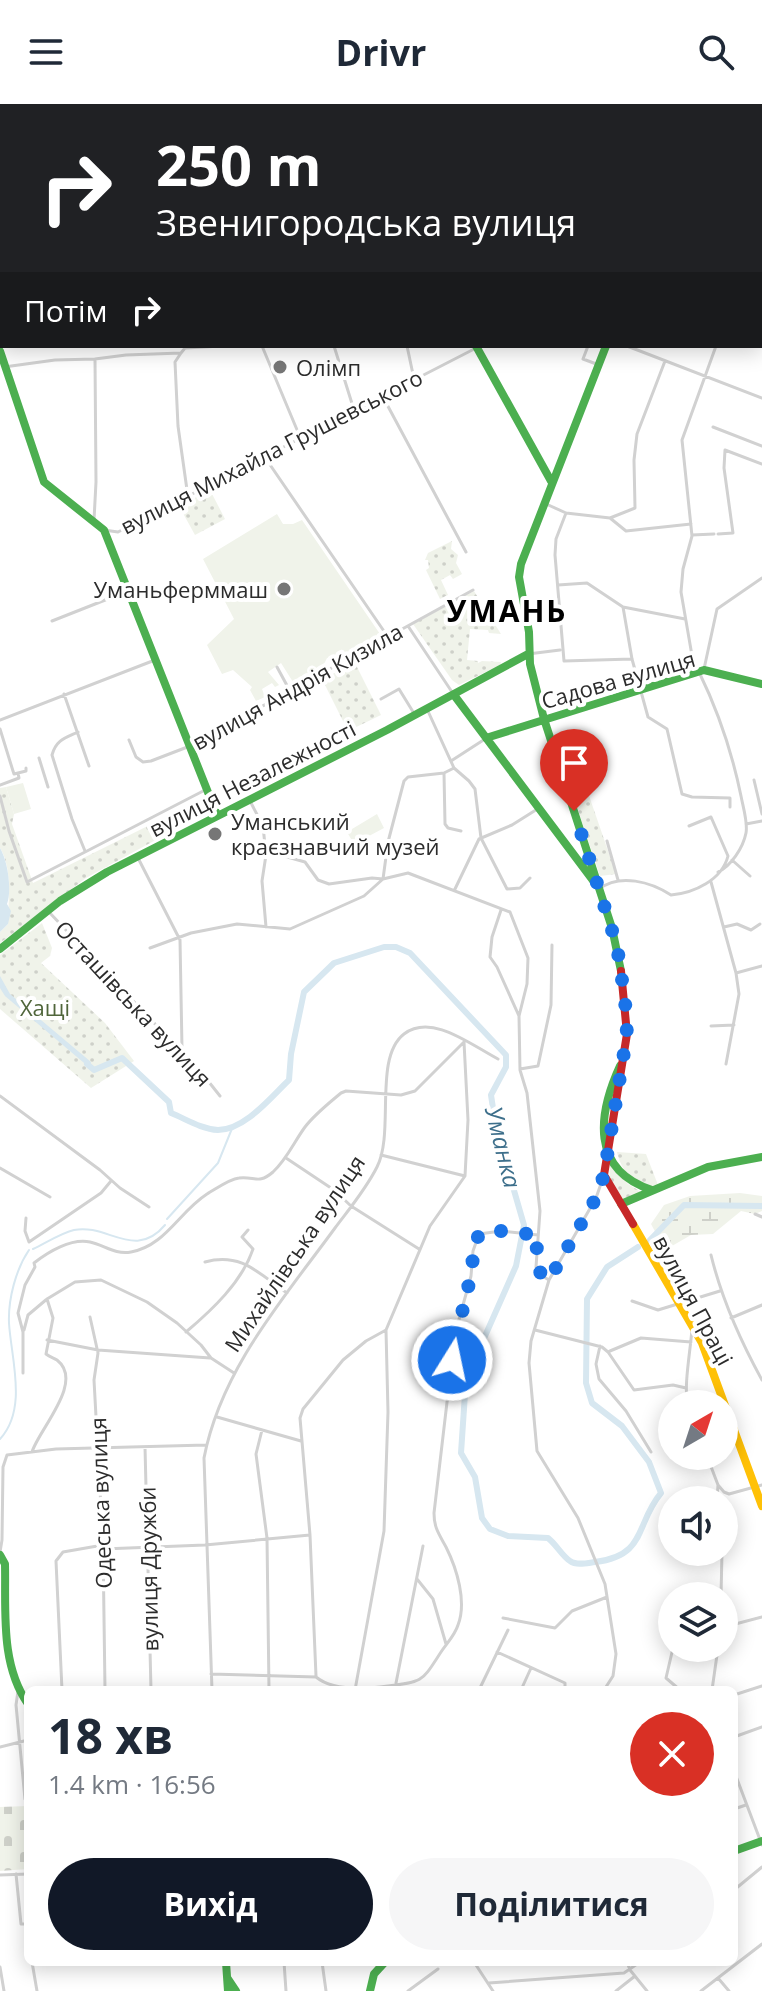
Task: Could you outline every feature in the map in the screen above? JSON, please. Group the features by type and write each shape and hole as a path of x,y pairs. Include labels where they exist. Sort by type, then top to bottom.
{"main road":[{"path":"478,348 552,482"},
{"path":"604,1175 627,1029 621,966 544,719 528,654 529,632 519,577 521,564 605,348"},
{"path":"0,351 44,482 104,530 217,815"},
{"name":"вулиця Незалежності","path":"0,949 48,911 137,856 427,709 528,654"},
{"name":"Садова вулиця","path":"486,738 699,672 762,684"},
{"path":"454,695 539,808 588,866"},
{"path":"623,1059 604,1109 607,1148 619,1173 640,1187 652,1190"},
{"path":"604,1109 609,1112 615,1110"},
{"path":"621,1204 740,1159 762,1157"},
{"name":"вулиця Праці","path":"604,1175 692,1324 759,1486 762,1506"},
{"path":"0,1553 5,1564 11,1664 18,1691 24,1699"},
{"path":"738,1850 761,1843"},
{"path":"226,1966 228,1991"},
{"path":"370,1991 375,1972 381,1966"},
{"path":"227,1978 236,1991"}],"street":[{"path":"184,348 175,362 178,426 188,497"},
{"path":"263,348 300,437"},
{"path":"335,348 354,410"},
{"path":"407,348 414,379"},
{"name":"вулиця Михайла Грушевського","path":"104,530 118,532 475,348"},
{"path":"587,348 583,359 599,365"},
{"path":"632,348 762,398"},
{"path":"715,348 682,440 692,535 681,583 685,619 699,672 724,726 745,824 744,837 732,860 728,867 718,872"},
{"path":"4,367 55,360 181,353"},
{"path":"94,520 95,359"},
{"path":"544,503 566,513 610,518 635,508 637,434 665,361"},
{"path":"382,396 466,552"},
{"path":"713,427 762,446"},
{"path":"692,535 733,533 724,468 725,450 762,464"},
{"path":"264,456 388,637"},
{"path":"566,513 555,544 564,661 632,659"},
{"path":"610,518 626,531 691,524"},
{"path":"699,672 717,609 762,578"},
{"path":"558,585 587,583 623,607 685,619"},
{"name":"вулиця Андрія Кизила","path":"129,740 136,757 143,762 190,746 473,590"},
{"path":"52,621 128,591"},
{"path":"623,607 632,659 648,717 668,731 682,794 730,798 730,807"},
{"path":"408,626 454,695"},
{"path":"528,654 562,650"},
{"path":"0,720 155,660"},
{"path":"277,667 290,691"},
{"path":"381,699 399,689 415,715"},
{"path":"64,694 89,766"},
{"path":"427,709 454,768 475,789 481,838 507,889 520,888 530,878"},
{"path":"0,729 14,774 19,776"},
{"path":"78,732 60,740 52,755 85,851"},
{"path":"451,761 486,738"},
{"path":"39,758 48,787"},
{"path":"0,785 19,776 26,768"},
{"path":"150,948 179,937 237,924 295,928 364,896 383,879 388,842 404,781 408,777 444,773 454,768"},
{"path":"444,773 445,824 448,828 461,831"},
{"path":"754,780 762,814"},
{"path":"0,796 9,833 27,882 207,789"},
{"path":"249,799 263,826 266,851 262,881 266,927"},
{"path":"455,889 481,838 512,825 539,808"},
{"path":"599,889 618,881 656,885 671,895 711,882 728,856 711,817 689,826"},
{"path":"745,824 762,821"},
{"path":"607,841 618,881"},
{"path":"266,851 305,862 318,880 329,884 412,873 510,912 528,958 527,984 519,1016 520,1070 527,1093 540,1211 536,1267 539,1274 549,1280"},
{"path":"137,856 179,937 182,955 182,1048"},
{"path":"732,860 750,876"},
{"path":"711,882 736,973 739,999 726,1064"},
{"path":"501,910 492,937 490,957 519,1016"},
{"name":"Осташівська вулиця","path":"48,911 174,1044 182,1048 220,1096"},
{"path":"724,927 737,924 751,930 760,924"},
{"path":"520,1070 538,1066 551,1005 552,945"},
{"path":"736,973 762,966"},
{"path":"711,1026 734,1025"},
{"name":"Михайлівська вулиця","path":"212,1686 204,1458 206,1445 234,1373 256,1336 376,1170 381,1155 389,1061 394,1044 406,1033 435,1026 498,1059"},
{"path":"23,1332 18,1319 25,1285 34,1265 56,1249 80,1241 112,1251 131,1252 163,1238 181,1215 215,1190 236,1179 258,1181 267,1177 286,1158 305,1127 341,1093 401,1095 415,1091 464,1042"},
{"path":"356,1686 384,1531 388,1412 386,1330 430,1226 465,1176 468,1120 464,1042"},
{"path":"0,1096 149,1207"},
{"path":"381,1155 465,1176"},
{"path":"286,1158 324,1182 351,1206 419,1249"},
{"path":"0,1168 50,1197"},
{"path":"604,1175 596,1198 549,1280 534,1330 529,1363 535,1443 601,1568 615,1639 615,1669 606,1686"},
{"path":"26,1218 25,1231 29,1242 101,1193 111,1181"},
{"path":"755,1214 762,1217"},
{"path":"186,1332 211,1309 248,1265 253,1249 242,1237 248,1230"},
{"path":"397,1686 421,1680 458,1627 461,1612 459,1581 446,1547 436,1534 434,1513 455,1334 471,1276 473,1251 479,1234 501,1231 538,1235"},
{"path":"711,1255 731,1318 762,1380"},
{"path":"205,1262 235,1260 248,1265 287,1293"},
{"path":"23,1373 23,1332 28,1315 75,1282 101,1280 147,1302 186,1332 211,1358 234,1373"},
{"path":"632,1301 658,1310 720,1291"},
{"path":"32,1452 46,1422 61,1402 65,1387 59,1362 46,1354 53,1314 47,1299"},
{"path":"731,1318 762,1305"},
{"name":"Одеська вулиця","path":"90,1317 98,1350 94,1380 100,1448 105,1686"},
{"path":"534,1330 600,1346 608,1352 634,1390 673,1385 686,1388 692,1324"},
{"path":"316,1677 310,1535 301,1441 303,1409 343,1360 366,1341 386,1330"},
{"path":"608,1352 641,1338 691,1342"},
{"path":"47,1340 98,1350 211,1358"},
{"path":"600,1346 596,1364 599,1379 626,1411 651,1452"},
{"path":"217,1417 301,1441"},
{"path":"262,1430 256,1454 267,1538 269,1686"},
{"path":"0,1553 4,1458 7,1455 206,1445"},
{"name":"вулиця Дружби","path":"145,1447 151,1686"},
{"path":"712,1470 718,1485 726,1494 759,1486"},
{"path":"62,1686 56,1558 63,1552 103,1547 205,1545 310,1535"},
{"path":"394,1686 398,1681 423,1546"},
{"path":"417,1579 433,1599 446,1644"},
{"path":"503,1618 555,1628 572,1611 607,1597"},
{"path":"738,1623 762,1617"},
{"path":"481,1686 508,1630"},
{"path":"497,1652 564,1686"},
{"path":"670,1662 666,1678 673,1686"},
{"path":"713,1686 716,1662"},
{"path":"523,1686 531,1668"},
{"path":"211,1674 316,1677 323,1683 339,1686"},
{"path":"738,1694 762,1686"},
{"path":"18,1691 16,1705 24,1770"},
{"path":"738,1736 761,1728 762,1734"},
{"path":"0,1747 24,1740"},
{"path":"738,1782 761,1843"},
{"path":"738,1808 746,1805"},
{"path":"738,1887 762,1867"},
{"path":"16,1874 21,1924 24,1924"},
{"path":"0,1875 24,1874"},
{"path":"738,1963 762,1944"},
{"path":"33,1966 37,1991"},
{"path":"284,1966 286,1991"},
{"path":"323,1966 326,1991"},
{"path":"374,1966 375,1972"},
{"path":"477,1966 493,1991"},
{"path":"628,1966 647,1991"},
{"path":"489,1983 624,1973 635,1966"},
{"path":"701,1991 734,1966"},
{"path":"0,1967 4,1991"},
{"path":"408,1991 438,1969"},
{"path":"616,1991 635,1976"},
{"path":"718,1978 729,1991"}],"green space":[{"path":"210,490 225,519 195,535 179,506"},
{"name":"Уманьферммаш","path":"277,514 283,524 302,520 380,634 340,657 327,658 323,666 293,682 281,663 268,672 279,685 275,687 272,683 262,689 265,697 256,701 250,690 252,687 233,670 222,674 207,645 234,619 203,559"},
{"path":"452,541 451,549 458,555 456,563 462,574 441,580 448,595 440,599 426,570 429,568 428,560 425,560 428,553"},
{"path":"474,591 501,634 470,629 467,660 501,662 459,685 452,680 413,624"},
{"path":"355,663 381,715 348,731 322,679"},
{"path":"575,755 616,874 600,876 561,759"},
{"path":"23,783 31,809 14,814 6,787"},
{"path":"6,787 14,814 12,824 33,883 194,803 202,803 205,813 86,878 0,943 0,932 8,924 8,875 0,848 0,788"},
{"path":"377,814 384,828 354,844 347,832"},
{"name":"Хащі","path":"42,923 52,948 50,956 41,963 105,1023 134,1061 91,1088 0,1009 0,955"},
{"path":"617,1152 646,1154 658,1185 643,1185 631,1178"},
{"path":"609,1161 628,1184 643,1193 626,1200 620,1198 610,1181"},
{"path":"740,1193 762,1196 762,1211 755,1214 741,1211 713,1234 691,1235 665,1250 651,1224 664,1205 690,1196"},
{"path":"24,1806 24,1869 0,1871 0,1807"}],"shaded area":[{"path":"0,848 7,868 7,904 11,911 8,924 0,932"},
{"path":"0,976 10,994 91,1062 90,1068 5,996 0,988"}],"waterway":[{"name":"Уманка","path":"87,1064 94,1070 122,1058 169,1102 171,1113 206,1128 228,1129 248,1119 289,1080 304,992 334,963 384,947 396,947 410,953 506,1055 506,1067 491,1095 496,1128 524,1225 516,1266 466,1379 461,1453 475,1477 482,1518 490,1529 508,1536 548,1538 573,1563 612,1559 624,1553 638,1537 661,1493 649,1462 622,1426 592,1403 586,1383 587,1299 607,1267 638,1247"},
{"path":"167,1219 218,1163 233,1126"},
{"name":"Уманка","path":"650,1240 684,1205 762,1206"},
{"path":"33,1249 74,1230 98,1231 132,1241 154,1235 165,1225"},
{"path":"0,1439 9,1427 16,1398 9,1323 11,1294 29,1250"}],"traffic: fast":[{"path":"477,348 551,481"},
{"path":"605,348 521,564 519,577 529,632 530,664 544,719 612,928 621,971"},
{"path":"0,351 44,482 104,530 217,815"},
{"path":"0,949 60,901 107,872 387,730 528,654"},
{"path":"486,738 704,670 762,684"},
{"path":"454,695 595,883"},
{"path":"620,1066 607,1103 604,1138 609,1155 618,1169 632,1181 652,1190"},
{"path":"621,1204 708,1167 762,1157"},
{"path":"0,1555 5,1564 9,1655 24,1697"},
{"path":"738,1850 762,1841"},
{"path":"226,1966 228,1991"},
{"path":"370,1991 374,1974 381,1966"},
{"path":"228,1979 236,1991"}],"traffic: slow":[{"path":"633,1224 702,1343 762,1506"}],"traffic: jam":[{"path":"621,971 627,1034 604,1175 633,1224"}],"place":[{"name":"Олімп","path":"280,367"},
{"name":"Уманьферммаш","path":"284,589"},
{"name":"Уманський краєзнавчий музей","path":"215,834"}],"district":[{"name":"УМАНЬ","path":"507,610"}],"route":[{"path":"452,1360 455,1334 479,1234 501,1231 538,1235 536,1267 539,1274 549,1280 596,1198 604,1175 627,1034 625,1000 617,946 574,811"}]}
